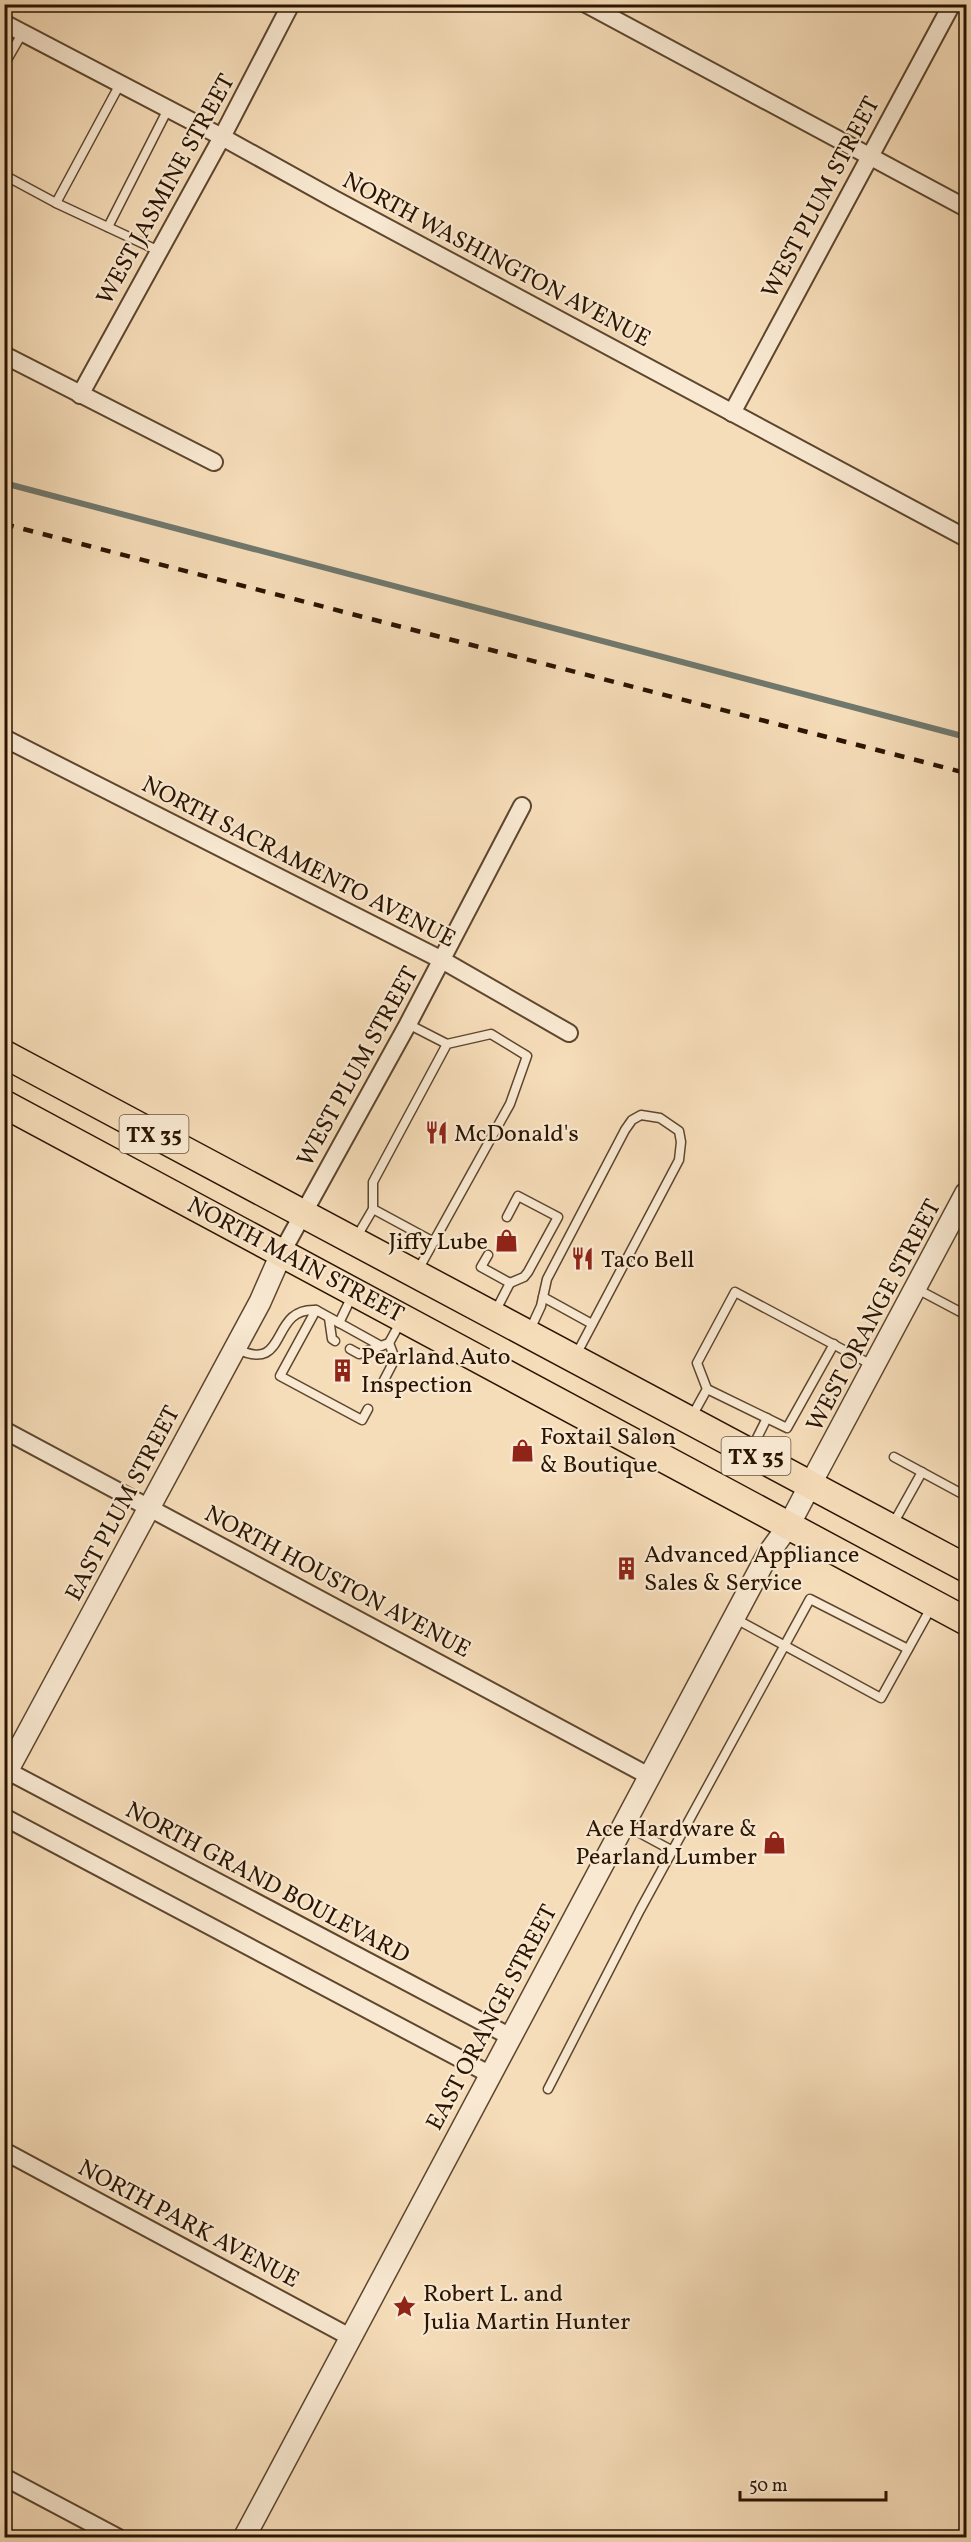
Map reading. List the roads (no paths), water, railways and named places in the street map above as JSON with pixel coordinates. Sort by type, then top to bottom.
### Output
[{"type":"main road","name":"NORTH MAIN STREET","points":[[4,1054],[966,1568]]},
{"type":"main road","name":"NORTH MAIN STREET","points":[[4,1104],[966,1621]]},
{"type":"street","name":"WEST JASMINE STREET","points":[[80,395],[222,137],[291,4]]},
{"type":"street","points":[[586,4],[966,208]]},
{"type":"street","name":"WEST PLUM STREET","points":[[732,413],[952,4]]},
{"type":"street","name":"NORTH WASHINGTON AVENUE","points":[[4,23],[222,137],[966,538]]},
{"type":"street","points":[[4,355],[214,462]]},
{"type":"street","name":"NORTH SACRAMENTO AVENUE","points":[[4,738],[442,960],[569,1033]]},
{"type":"street","name":"WEST PLUM STREET","points":[[282,1252],[408,1024],[522,806]]},
{"type":"street","name":"WEST ORANGE STREET","points":[[789,1525],[966,1193]]},
{"type":"street","name":"EAST PLUM STREET","points":[[6,1772],[260,1302],[282,1252]]},
{"type":"street","name":"NORTH HOUSTON AVENUE","points":[[4,1430],[649,1776]]},
{"type":"street","name":"EAST ORANGE STREET","points":[[244,2538],[509,2036],[768,1554],[789,1525]]},
{"type":"street","name":"NORTH GRAND BOULEVARD","points":[[6,1772],[509,2036]]},
{"type":"street","points":[[4,1817],[489,2074]]},
{"type":"street","name":"NORTH PARK AVENUE","points":[[4,2151],[350,2337]]},
{"type":"street","points":[[4,2477],[119,2538]]},
{"type":"lane","points":[[4,65],[23,32]]},
{"type":"lane","points":[[56,203],[120,84]]},
{"type":"lane","points":[[108,227],[168,109]]},
{"type":"lane","points":[[4,175],[56,203],[159,251]]},
{"type":"lane","points":[[408,1024],[447,1044],[491,1034],[527,1056],[510,1104],[416,1274]]},
{"type":"lane","points":[[355,1241],[373,1209],[373,1182],[447,1044]]},
{"type":"lane","points":[[528,1334],[541,1306],[546,1279],[632,1120],[641,1115],[660,1118],[679,1131],[680,1160],[575,1358]]},
{"type":"lane","points":[[493,1315],[510,1282],[524,1277],[528,1272],[558,1217],[518,1196],[507,1217]]},
{"type":"lane","points":[[373,1209],[434,1242]]},
{"type":"lane","points":[[488,1255],[482,1267],[510,1282]]},
{"type":"lane","points":[[916,1289],[966,1315]]},
{"type":"lane","points":[[339,1323],[355,1291]]},
{"type":"lane","points":[[834,1344],[787,1428],[707,1389],[697,1363],[735,1292],[834,1344],[875,1367]]},
{"type":"lane","points":[[543,1297],[592,1324]]},
{"type":"lane","points":[[316,1310],[280,1376],[362,1420],[368,1409]]},
{"type":"lane","points":[[235,1348],[250,1356],[258,1357],[267,1353],[289,1319],[300,1312],[316,1310],[385,1344],[395,1359],[383,1382]]},
{"type":"lane","points":[[350,1349],[359,1354],[385,1344],[404,1317]]},
{"type":"lane","points":[[329,1318],[332,1339],[335,1341]]},
{"type":"lane","points":[[690,1420],[707,1389]]},
{"type":"lane","points":[[749,1453],[766,1418]]},
{"type":"lane","points":[[894,1457],[966,1496]]},
{"type":"lane","points":[[891,1528],[922,1472]]},
{"type":"lane","points":[[548,2089],[673,1851],[810,1599],[908,1649]]},
{"type":"lane","points":[[734,1618],[881,1698],[933,1603]]},
{"type":"lane","points":[[623,1824],[673,1851]]},
{"type":"waterway","points":[[4,483],[966,737]]},
{"type":"railway","points":[[4,524],[966,773]]},
{"type":"place","name":"McDonald's","points":[[436,1133]]},
{"type":"place","name":"Jiffy Lube","points":[[506,1241]]},
{"type":"place","name":"Taco Bell","points":[[583,1259]]},
{"type":"place","name":"Pearland Auto Inspection","points":[[343,1370]]},
{"type":"place","name":"Foxtail Salon & Boutique","points":[[522,1450]]},
{"type":"place","name":"Advanced Appliance Sales & Service","points":[[626,1568]]},
{"type":"place","name":"Ace Hardware & Pearland Lumber","points":[[775,1842]]},
{"type":"place","name":"Robert L. and Julia Martin Hunter","points":[[405,2307]]}]
